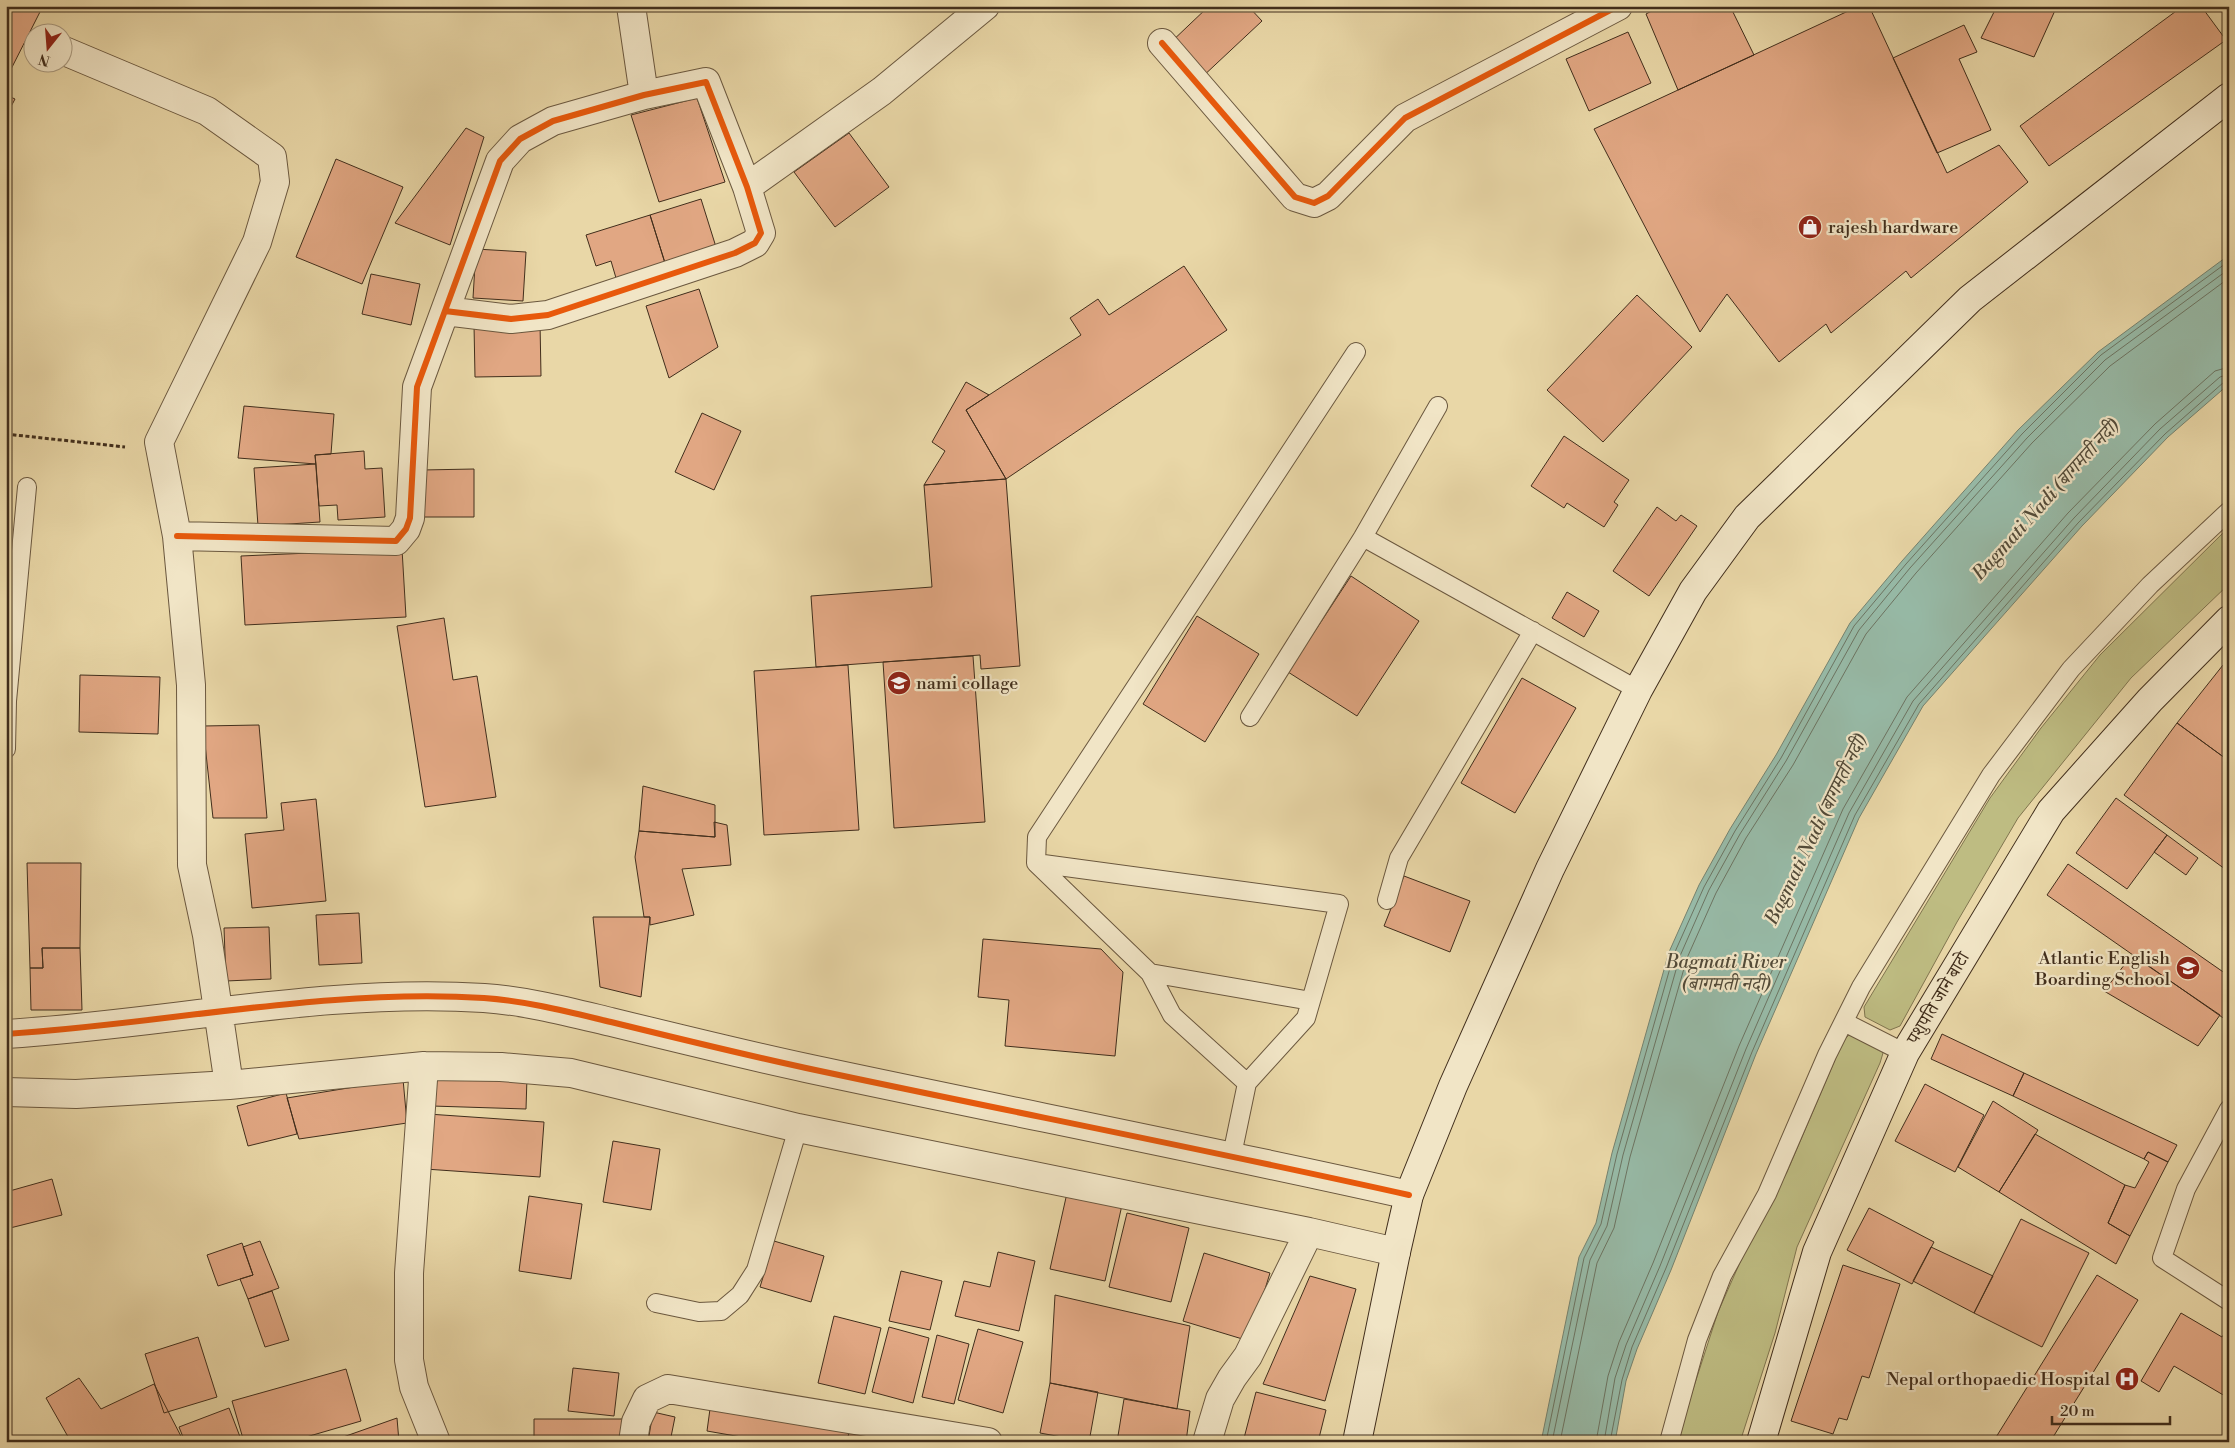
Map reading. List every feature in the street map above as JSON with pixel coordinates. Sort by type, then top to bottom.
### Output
[{"type":"street","points":[[631,6],[644,95]]},
{"type":"street","points":[[747,187],[882,91],[985,6]]},
{"type":"street","points":[[1162,43],[1295,198],[1314,203],[1328,196],[1405,118],[1618,6]]},
{"type":"street","points":[[72,54],[207,111],[272,157],[275,182],[256,242],[160,442],[177,536],[191,685],[192,865],[207,935],[229,1085]]},
{"type":"street","points":[[177,536],[396,541],[406,529],[410,518],[416,387],[500,161],[520,139],[553,122],[644,95],[706,82],[747,187],[760,233],[755,243],[735,253],[548,315],[511,319],[445,311]]},
{"type":"street","points":[[1357,1442],[1409,1195],[1453,1086],[1550,869],[1638,690],[1693,591],[1747,517],[1970,299],[2229,97]]},
{"type":"street","name":"पशुपति जाने बाटो","points":[[1761,1442],[1818,1252],[1905,1053],[2051,811],[2150,700],[2229,620]]},
{"type":"street","points":[[6,1034],[57,1031],[218,1010],[389,996],[487,998],[545,1006],[804,1068],[1232,1155],[1409,1195]]},
{"type":"street","points":[[6,1092],[76,1094],[229,1085],[424,1066],[501,1067],[571,1073],[798,1128],[1309,1232],[1396,1252]]},
{"type":"street","points":[[424,1066],[409,1273],[409,1360],[414,1387],[436,1442]]},
{"type":"street","points":[[1207,1442],[1220,1399],[1248,1356],[1309,1232]]},
{"type":"street","points":[[633,1442],[636,1422],[646,1398],[668,1389],[988,1442]]},
{"type":"lane","points":[[1247,1083],[1172,1015],[1150,973],[1036,862],[1037,837],[1356,352]]},
{"type":"lane","points":[[1250,717],[1364,537],[1438,406]]},
{"type":"lane","points":[[6,749],[7,701],[27,487]]},
{"type":"lane","points":[[1669,1442],[1697,1340],[1722,1276],[1766,1194],[1828,1055],[1861,987],[1991,775],[2071,669],[2150,585],[2229,510]]},
{"type":"lane","points":[[1364,537],[1638,690]]},
{"type":"lane","points":[[1387,900],[1399,858],[1533,631]]},
{"type":"lane","points":[[1036,862],[1339,904],[1306,1018],[1247,1083],[1232,1155]]},
{"type":"lane","points":[[1150,973],[1311,1001]]},
{"type":"lane","points":[[1844,1022],[1905,1053]]},
{"type":"lane","points":[[2229,1109],[2186,1189],[2162,1258],[2229,1301]]},
{"type":"lane","points":[[656,1303],[699,1312],[721,1311],[740,1295],[756,1270],[798,1128]]},
{"type":"path","points":[[6,434],[134,448],[160,442]]},
{"type":"shaded area","points":[[2229,527],[2229,584],[2131,678],[2018,818],[1957,922],[1900,1026],[1890,1030],[1865,1017],[1864,1007],[1990,798],[2041,728],[2100,655]]},
{"type":"shaded area","points":[[1849,1035],[1868,1040],[1883,1053],[1797,1247],[1775,1333],[1740,1442],[1676,1442],[1718,1312],[1750,1240],[1787,1172],[1843,1041]]},
{"type":"water","name":"Bagmati River (बागमती नदी)","points":[[2229,255],[2229,384],[2168,437],[2082,526],[1923,706],[1859,818],[1756,1054],[1671,1270],[1637,1349],[1626,1381],[1615,1442],[1541,1442],[1579,1257],[1596,1223],[1612,1153],[1669,952],[1699,885],[1730,829],[1776,755],[1850,623],[1902,561],[2018,430],[2098,352]]},
{"type":"building","points":[[7,6],[43,6],[35,22],[22,22],[22,47],[6,79]]},
{"type":"building","points":[[1209,6],[1248,6],[1262,21],[1200,79],[1168,45]]},
{"type":"building","points":[[1661,6],[1730,6],[1754,55],[1678,90],[1646,14]]},
{"type":"building","name":"rajesh hardware","points":[[1859,6],[1869,6],[1947,173],[1999,145],[2028,182],[1911,278],[1906,271],[1831,333],[1826,324],[1779,362],[1727,294],[1700,332],[1594,129]]},
{"type":"building","points":[[1997,6],[2057,6],[2034,57],[1981,38]]},
{"type":"building","points":[[2183,6],[2201,6],[2226,40],[2049,166],[2020,126]]},
{"type":"building","points":[[1964,25],[1977,52],[1959,59],[1991,130],[1937,153],[1893,58]]},
{"type":"building","points":[[1628,32],[1651,83],[1589,111],[1566,59]]},
{"type":"building","points":[[6,95],[15,99],[6,116]]},
{"type":"building","points":[[697,98],[725,182],[659,202],[631,115]]},
{"type":"building","points":[[466,128],[484,137],[450,245],[395,223]]},
{"type":"building","points":[[849,133],[889,187],[835,227],[794,172]]},
{"type":"building","points":[[336,159],[403,187],[362,284],[296,257]]},
{"type":"building","points":[[701,199],[716,247],[665,263],[650,215]]},
{"type":"building","points":[[650,215],[665,263],[616,278],[611,261],[596,266],[586,235]]},
{"type":"building","points":[[476,249],[526,252],[523,301],[473,298]]},
{"type":"building","points":[[1184,266],[1227,330],[1006,479],[966,410],[1081,335],[1070,318],[1098,299],[1109,315]]},
{"type":"building","points":[[371,274],[420,284],[411,325],[362,314]]},
{"type":"building","points":[[699,289],[718,347],[669,378],[646,306]]},
{"type":"building","points":[[1637,295],[1692,347],[1603,442],[1547,390]]},
{"type":"building","points":[[540,323],[541,376],[475,377],[474,325]]},
{"type":"building","points":[[966,382],[989,395],[966,410],[1006,479],[924,485],[945,451],[932,442]]},
{"type":"building","points":[[244,406],[334,414],[331,454],[315,455],[316,464],[238,458]]},
{"type":"building","points":[[702,413],[741,431],[714,490],[675,472]]},
{"type":"building","points":[[1564,436],[1629,480],[1614,502],[1618,505],[1604,527],[1567,503],[1564,508],[1531,486]]},
{"type":"building","points":[[364,451],[365,469],[382,468],[385,517],[338,520],[337,505],[319,506],[315,455]]},
{"type":"building","points":[[316,464],[320,522],[258,526],[254,468]]},
{"type":"building","points":[[474,469],[474,517],[423,517],[422,470]]},
{"type":"building","points":[[1006,479],[1020,666],[981,669],[980,655],[816,667],[811,596],[932,587],[924,485]]},
{"type":"building","points":[[1657,507],[1676,521],[1681,515],[1697,526],[1649,596],[1613,571]]},
{"type":"building","points":[[402,549],[406,617],[245,625],[241,556]]},
{"type":"building","points":[[1351,576],[1419,621],[1357,716],[1288,672]]},
{"type":"building","points":[[1567,592],[1599,611],[1584,637],[1552,618]]},
{"type":"building","points":[[1197,616],[1259,654],[1205,742],[1143,704]]},
{"type":"building","points":[[444,618],[453,680],[477,676],[496,797],[425,807],[397,626]]},
{"type":"building","points":[[973,656],[985,822],[894,828],[883,662]]},
{"type":"building","points":[[848,665],[859,830],[764,835],[754,671]]},
{"type":"building","points":[[2223,665],[2229,669],[2229,761],[2177,723]]},
{"type":"building","points":[[80,675],[160,677],[158,734],[79,732]]},
{"type":"building","points":[[1522,678],[1576,708],[1515,813],[1461,783]]},
{"type":"building","points":[[2177,723],[2229,761],[2229,872],[2124,795]]},
{"type":"building","points":[[259,725],[267,818],[213,818],[203,726]]},
{"type":"building","points":[[643,786],[715,805],[715,837],[639,831]]},
{"type":"building","points":[[2116,798],[2167,835],[2127,889],[2076,853]]},
{"type":"building","points":[[316,799],[326,901],[252,908],[245,834],[284,830],[281,803]]},
{"type":"building","points":[[714,822],[727,825],[731,865],[682,869],[694,915],[650,925],[650,917],[644,917],[635,857],[639,831],[715,837]]},
{"type":"building","points":[[2167,835],[2198,858],[2186,875],[2154,852]]},
{"type":"building","points":[[27,863],[81,863],[80,948],[42,948],[43,968],[30,968]]},
{"type":"building","points":[[2068,864],[2229,976],[2229,1022],[2047,895]]},
{"type":"building","points":[[1404,876],[1470,901],[1450,952],[1384,926]]},
{"type":"building","points":[[359,913],[362,963],[319,965],[316,915]]},
{"type":"building","points":[[593,917],[650,917],[641,997],[600,987]]},
{"type":"building","points":[[269,927],[271,979],[226,981],[224,928]]},
{"type":"building","points":[[983,939],[1101,949],[1123,972],[1115,1056],[1005,1046],[1009,1000],[978,997]]},
{"type":"building","points":[[42,948],[80,948],[82,1010],[31,1010],[30,968],[43,968]]},
{"type":"building","points":[[2132,955],[2220,1015],[2198,1046],[2104,991]]},
{"type":"building","points":[[1942,1034],[2024,1073],[2013,1096],[1931,1059]]},
{"type":"building","points":[[2024,1073],[2177,1145],[2168,1162],[2148,1152],[2144,1159],[2013,1096]]},
{"type":"building","points":[[433,1075],[527,1077],[526,1109],[432,1106]]},
{"type":"building","points":[[403,1079],[407,1123],[299,1139],[287,1098]]},
{"type":"building","points":[[1925,1084],[1984,1115],[1955,1172],[1895,1141]]},
{"type":"building","points":[[286,1093],[297,1134],[248,1146],[237,1106]]},
{"type":"building","points":[[1993,1101],[2038,1130],[1999,1192],[1958,1167]]},
{"type":"building","points":[[428,1114],[544,1122],[540,1177],[425,1169]]},
{"type":"building","points":[[2035,1134],[2125,1185],[2108,1223],[2130,1236],[2116,1264],[1999,1192]]},
{"type":"building","points":[[613,1141],[660,1149],[651,1210],[603,1202]]},
{"type":"building","points":[[2148,1152],[2168,1162],[2130,1236],[2108,1223],[2125,1185],[2135,1188],[2149,1162],[2144,1159]]},
{"type":"building","points":[[52,1179],[62,1215],[6,1229],[6,1192]]},
{"type":"building","points":[[1067,1193],[1122,1205],[1105,1281],[1050,1269]]},
{"type":"building","points":[[529,1196],[582,1204],[571,1279],[519,1271]]},
{"type":"building","points":[[1869,1208],[1934,1242],[1912,1284],[1847,1250]]},
{"type":"building","points":[[1127,1213],[1189,1228],[1171,1302],[1109,1287]]},
{"type":"building","points":[[2021,1219],[2089,1253],[2042,1347],[1974,1313]]},
{"type":"building","points":[[260,1241],[279,1288],[248,1299],[240,1279],[253,1275],[243,1247]]},
{"type":"building","points":[[774,1241],[824,1256],[811,1302],[760,1287]]},
{"type":"building","points":[[242,1243],[253,1275],[218,1286],[207,1255]]},
{"type":"building","points":[[1931,1247],[1993,1276],[1974,1313],[1913,1281]]},
{"type":"building","points":[[998,1252],[1035,1261],[1019,1331],[955,1316],[964,1281],[990,1287]]},
{"type":"building","points":[[1204,1253],[1270,1273],[1249,1341],[1183,1321]]},
{"type":"building","points":[[1843,1265],[1900,1284],[1869,1378],[1862,1376],[1847,1420],[1839,1418],[1833,1434],[1791,1421]]},
{"type":"building","points":[[901,1271],[942,1281],[930,1330],[889,1321]]},
{"type":"building","points":[[2097,1275],[2138,1300],[2050,1442],[1993,1442]]},
{"type":"building","points":[[1310,1276],[1356,1289],[1325,1401],[1263,1384]]},
{"type":"building","points":[[272,1291],[289,1340],[265,1347],[248,1299]]},
{"type":"building","points":[[1055,1295],[1190,1326],[1177,1409],[1050,1383]]},
{"type":"building","points":[[2181,1313],[2222,1337],[2229,1326],[2229,1426],[2225,1396],[2174,1366],[2159,1392],[2141,1381]]},
{"type":"building","points":[[834,1316],[881,1328],[865,1394],[818,1383]]},
{"type":"building","points":[[889,1327],[929,1338],[913,1403],[872,1392]]},
{"type":"building","points":[[978,1329],[1023,1342],[1003,1413],[958,1400]]},
{"type":"building","points":[[937,1335],[969,1344],[954,1404],[922,1397]]},
{"type":"building","points":[[198,1337],[217,1397],[164,1413],[145,1354]]},
{"type":"building","points":[[573,1368],[619,1373],[614,1416],[568,1411]]},
{"type":"building","points":[[346,1369],[361,1421],[289,1442],[244,1442],[232,1401]]},
{"type":"building","points":[[79,1378],[101,1409],[154,1384],[184,1442],[71,1442],[46,1398]]},
{"type":"building","points":[[1050,1383],[1098,1392],[1089,1442],[1040,1433]]},
{"type":"building","points":[[1256,1392],[1326,1410],[1318,1442],[1243,1442]]},
{"type":"building","points":[[1124,1399],[1190,1411],[1186,1442],[1117,1442]]},
{"type":"building","points":[[229,1408],[242,1442],[185,1442],[179,1427]]},
{"type":"building","points":[[710,1409],[849,1432],[847,1442],[770,1442],[707,1431]]},
{"type":"building","points":[[653,1412],[675,1417],[670,1442],[648,1442]]},
{"type":"building","points":[[397,1418],[399,1442],[329,1442]]},
{"type":"building","points":[[534,1419],[623,1419],[623,1442],[534,1442]]},
{"type":"building","points":[[849,1432],[903,1442],[847,1442]]},
{"type":"cycle path","points":[[1162,43],[1295,197],[1314,203],[1328,196],[1405,118],[1618,6]]},
{"type":"cycle path","points":[[177,536],[396,541],[406,529],[410,518],[417,387],[500,161],[520,139],[553,121],[644,95],[706,82],[747,187],[761,233],[755,243],[735,253],[548,315],[511,319],[445,311]]},
{"type":"cycle path","points":[[6,1034],[126,1023],[305,1002],[424,996],[500,999],[564,1011],[806,1068],[1409,1195]]},
{"type":"place","name":"rajesh hardware","points":[[1810,227]]},
{"type":"place","name":"nami collage","points":[[899,683]]},
{"type":"place","name":"Atlantic English Boarding School","points":[[2188,968]]},
{"type":"place","name":"Nepal orthopaedic Hospital","points":[[2127,1379]]},
{"type":"water label","name":"Bagmati Nadi (बागमती नदी)","points":[[2045,499]]},
{"type":"water label","name":"Bagmati Nadi (बागमती नदी)","points":[[1815,829]]}]
